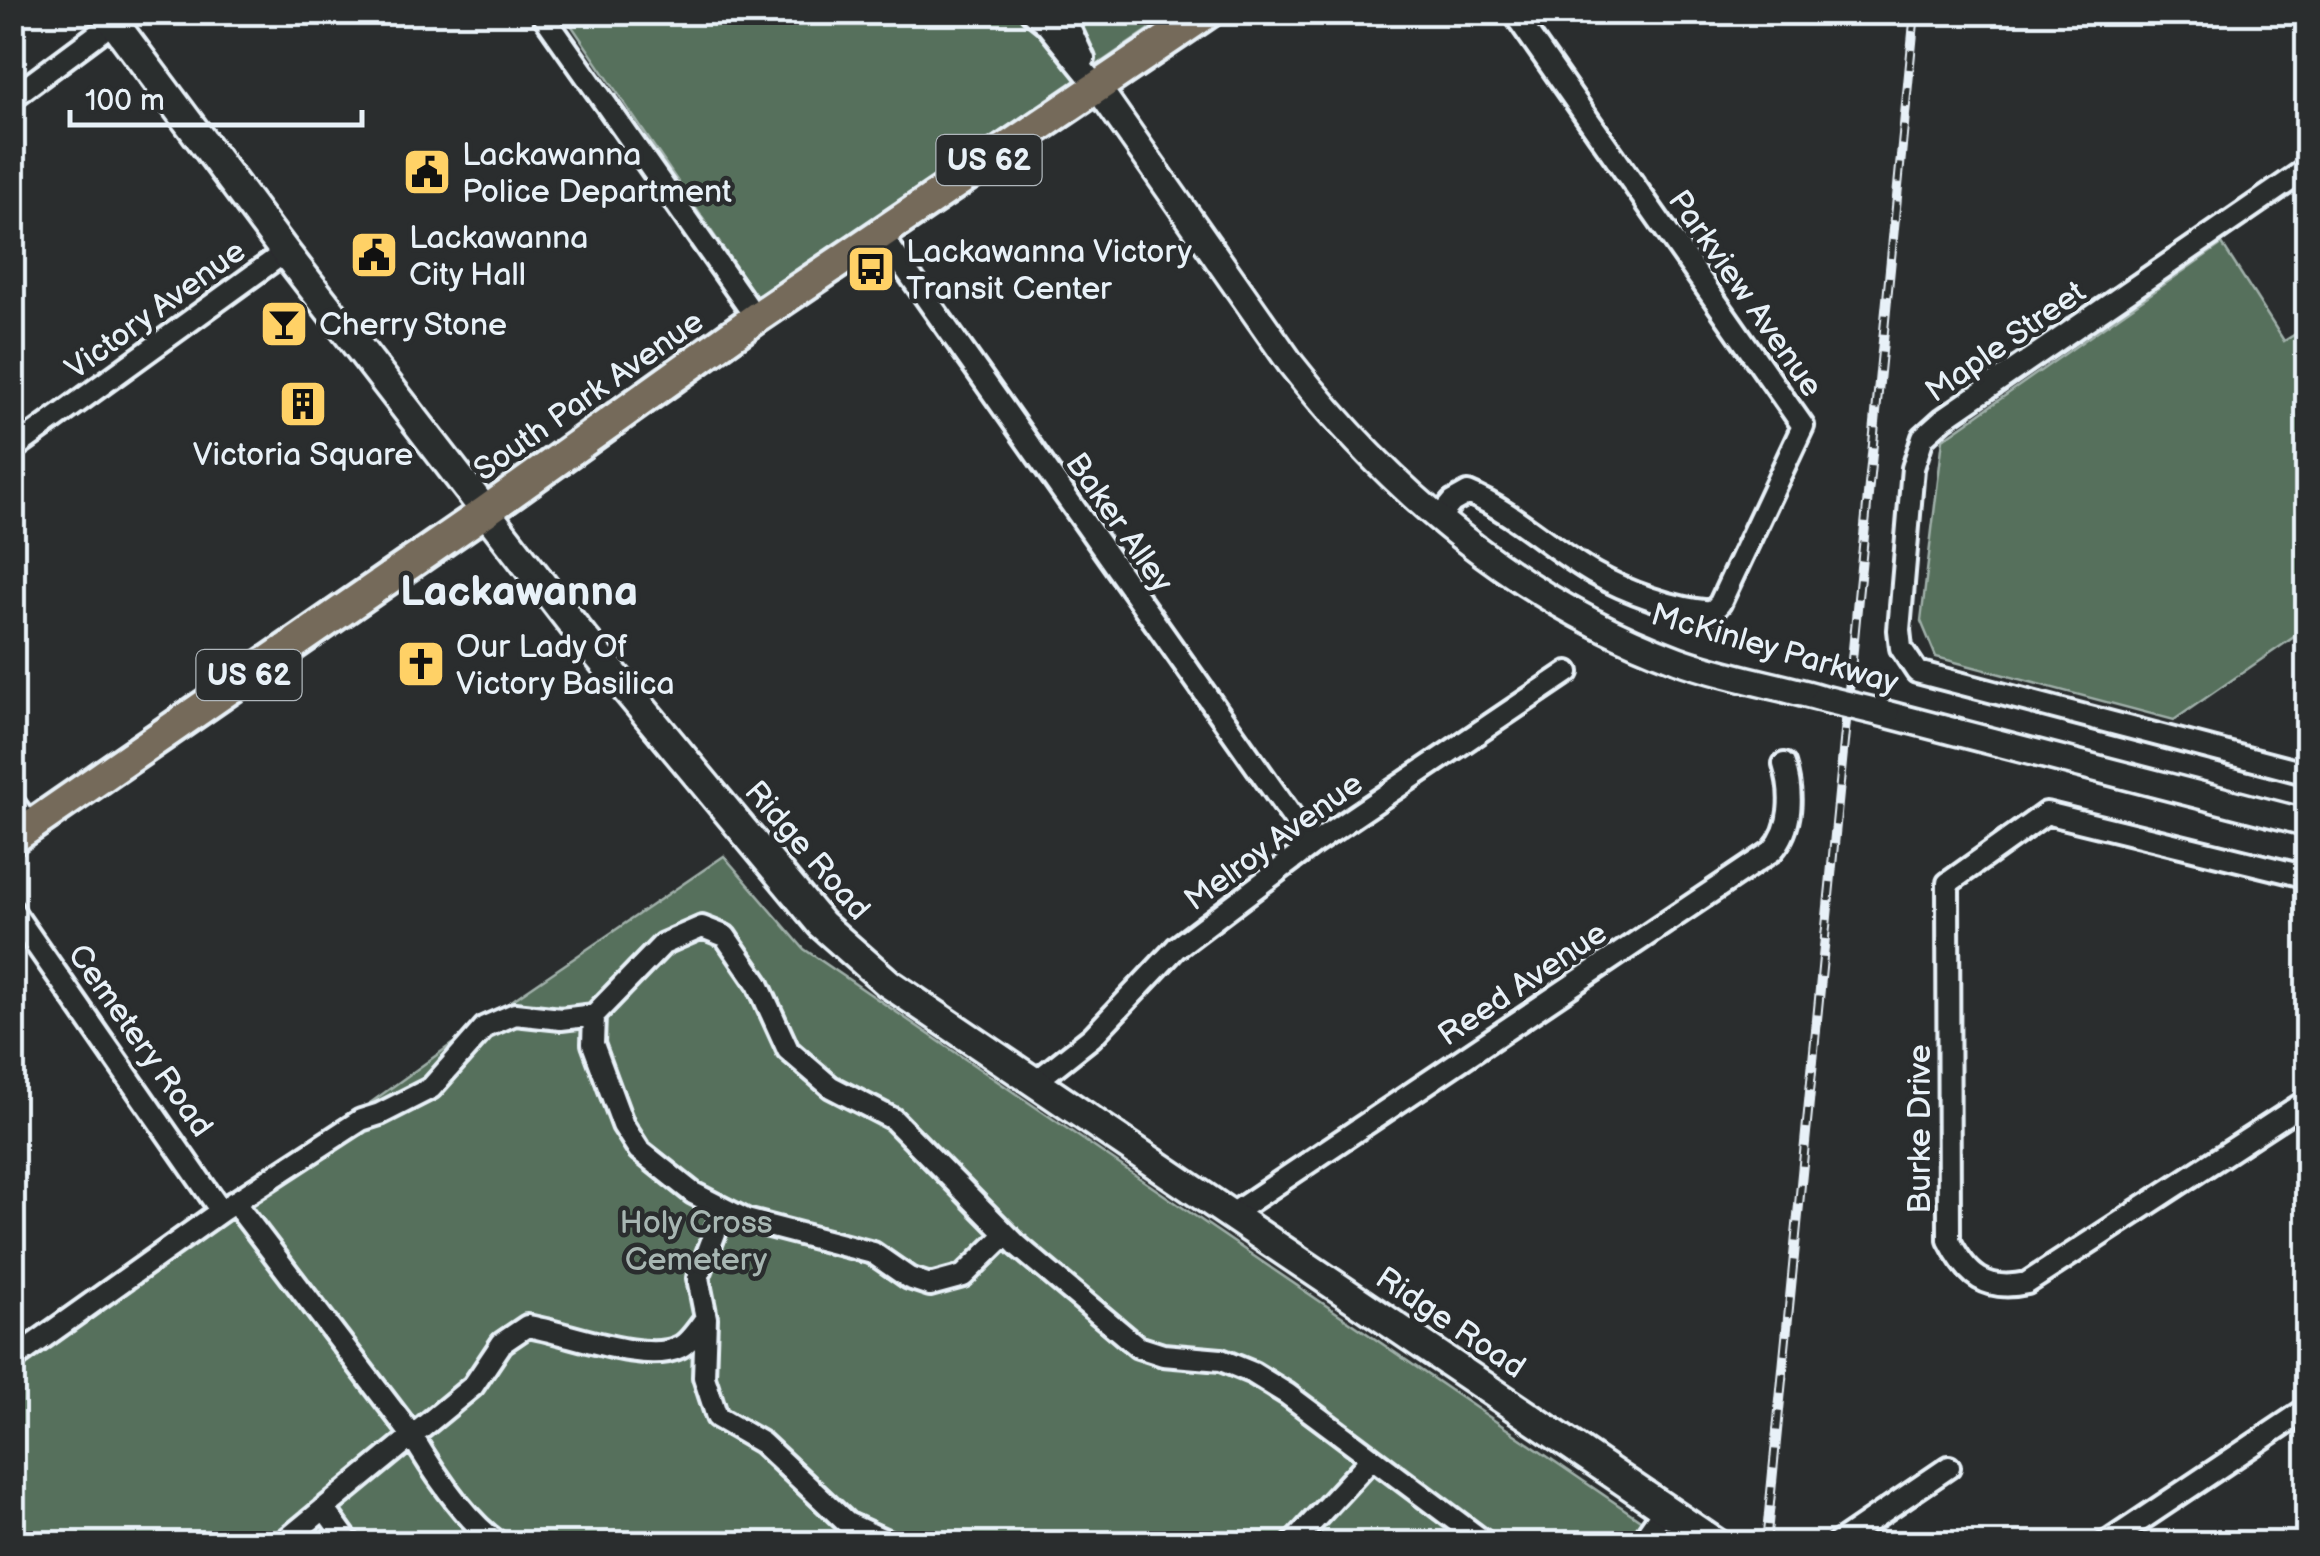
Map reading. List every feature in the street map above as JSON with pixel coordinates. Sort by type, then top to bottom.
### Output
[{"type":"main road","name":"South Park Avenue","points":[[21,833],[486,511],[756,318],[1208,12]]},
{"type":"main road","name":"Ridge Road","points":[[110,18],[581,635],[820,924],[888,983],[1717,1544]]},
{"type":"street","points":[[541,12],[756,318]]},
{"type":"street","points":[[1031,12],[1046,24],[1098,88]]},
{"type":"street","points":[[1062,12],[1098,88]]},
{"type":"street","name":"Parkview Avenue","points":[[1438,519],[1452,502],[1468,493],[1492,502],[1594,574],[1692,610],[1712,612],[1720,603],[1803,426],[1513,12]]},
{"type":"street","points":[[12,98],[110,18]]},
{"type":"street","name":"McKinley Parkway","points":[[1098,88],[1290,364],[1355,441],[1438,519],[1523,581],[1617,635],[1683,662],[2308,822]]},
{"type":"street","name":"Maple Street","points":[[2308,168],[1943,419],[1923,438],[1914,468],[1899,630],[1900,648],[1918,672],[2308,774]]},
{"type":"street","name":"Baker Alley","points":[[880,234],[1312,846]]},
{"type":"street","name":"Victory Avenue","points":[[12,450],[285,252]]},
{"type":"street","name":"Melroy Avenue","points":[[1034,1083],[1092,1037],[1176,948],[1312,846],[1568,672]]},
{"type":"street","name":"Reed Avenue","points":[[1229,1216],[1772,851],[1783,838],[1789,804],[1790,783],[1784,764]]},
{"type":"street","points":[[12,801],[21,833]]},
{"type":"street","name":"Burke Drive","points":[[2308,876],[2046,813],[1948,883],[1950,1240],[1962,1266],[1984,1282],[2009,1287],[2028,1283],[2308,1100]]},
{"type":"street","name":"Cemetery Road","points":[[12,910],[225,1206],[412,1434],[428,1462],[484,1534],[500,1544]]},
{"type":"street","points":[[12,1360],[225,1206],[360,1120],[431,1088],[485,1027],[515,1014],[561,1019],[594,1015],[663,944],[702,927],[725,936],[758,984],[788,1050],[831,1087],[893,1120],[1006,1234],[1138,1346],[1163,1356],[1221,1360],[1253,1373],[1288,1394],[1487,1544]]},
{"type":"street","points":[[594,1015],[593,1044],[623,1125],[639,1150],[693,1193],[746,1220],[874,1254],[909,1278],[930,1285],[963,1276],[1006,1234]]},
{"type":"street","points":[[724,1209],[698,1278],[706,1318],[704,1377],[717,1417],[762,1443],[847,1522],[893,1544]]},
{"type":"street","points":[[281,1544],[473,1386],[502,1343],[527,1326],[603,1345],[659,1353],[682,1346],[706,1318]]},
{"type":"street","points":[[2106,1544],[2308,1408]]},
{"type":"street","points":[[1292,1544],[1370,1459]]},
{"type":"street","points":[[1836,1544],[1949,1467]]},
{"type":"street","points":[[324,1508],[350,1544]]},
{"type":"street","points":[[1640,1544],[1665,1508]]},
{"type":"green space","points":[[563,13],[1173,13],[757,298]]},
{"type":"green space","points":[[2222,244],[2284,341],[2307,327],[2307,628],[2174,720],[1936,657],[1921,621],[1943,439]]},
{"type":"green space","name":"Holy Cross Cemetery","points":[[724,856],[804,949],[1674,1543],[13,1543],[12,1361],[520,995]]},
{"type":"railway","points":[[1766,1544],[1915,12]]},
{"type":"place","name":"Lackawanna Police Department","points":[[427,172]]},
{"type":"place","name":"Lackawanna City Hall","points":[[374,255]]},
{"type":"place","name":"Lackawanna Victory Transit Center","points":[[871,269]]},
{"type":"place","name":"Cherry Stone","points":[[284,324]]},
{"type":"place","name":"Victoria Square","points":[[303,404]]},
{"type":"place","name":"Our Lady Of Victory Basilica","points":[[421,664]]},
{"type":"district","name":"Lackawanna","points":[[519,590]]}]
